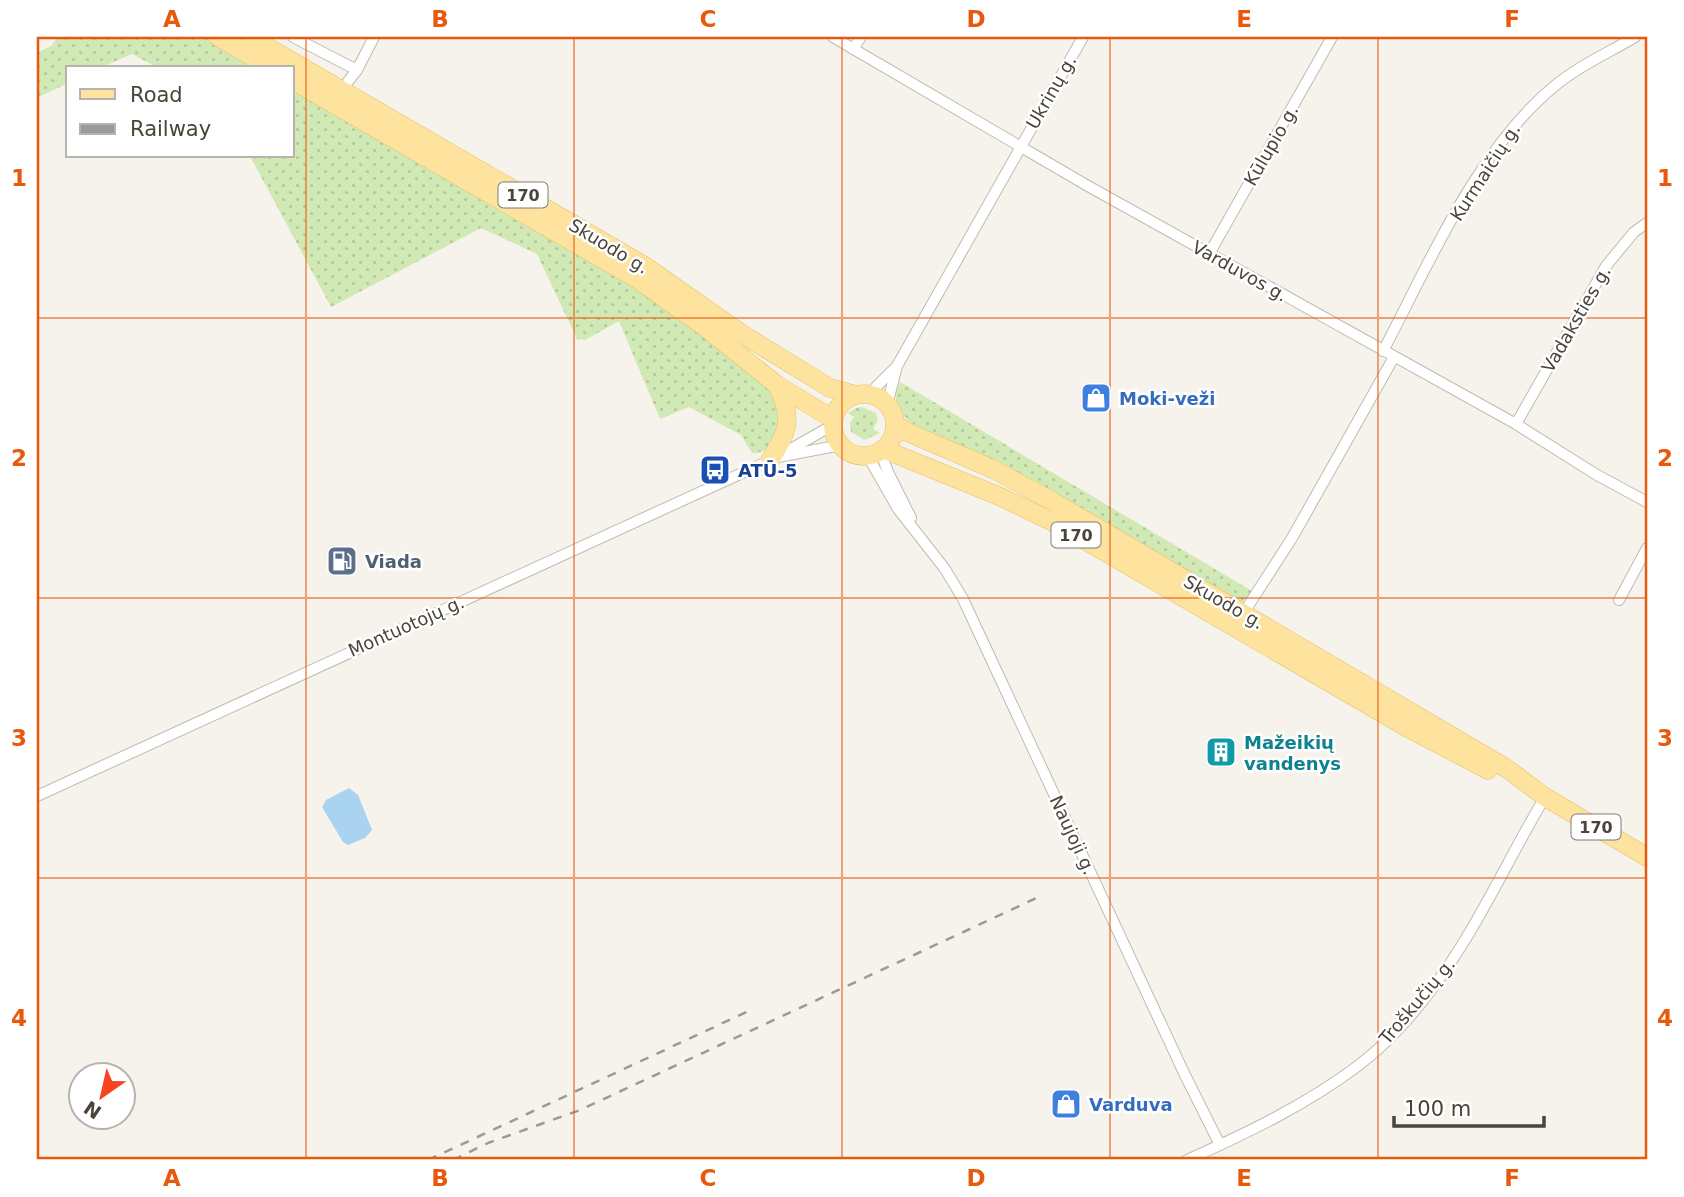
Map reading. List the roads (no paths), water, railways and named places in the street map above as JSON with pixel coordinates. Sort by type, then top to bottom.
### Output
[{"type":"main road","points":[[218,37],[269,66]]},
{"type":"main road","name":"Skuodo g.","points":[[250,37],[293,66]]},
{"type":"main road","name":"Skuodo g.","points":[[294,67],[337,96],[637,279],[706,328],[777,385],[833,422]]},
{"type":"main road","name":"Skuodo g.","points":[[294,81],[337,96],[645,266],[742,334],[830,388],[863,395]]},
{"type":"main road","points":[[773,459],[784,438],[789,419],[777,385]]},
{"type":"main road","points":[[863,395],[887,405],[895,424],[893,435],[876,452],[851,453],[836,439],[833,422],[839,407],[863,395]]},
{"type":"main road","name":"Skuodo g.","points":[[895,424],[907,432],[1027,486],[1506,768],[1545,797]]},
{"type":"main road","name":"Skuodo g.","points":[[876,452],[1033,511],[1406,727],[1545,797],[1647,857]]},
{"type":"street","points":[[293,37],[357,70]]},
{"type":"street","points":[[337,96],[357,70],[374,37]]},
{"type":"street","name":"Varduvos g.","points":[[834,37],[1019,147],[1517,424],[1647,502]]},
{"type":"street","points":[[853,49],[861,37]]},
{"type":"street","name":"Ukrinų g.","points":[[897,366],[1083,37]]},
{"type":"street","name":"Kūlupio g.","points":[[1209,254],[1332,37]]},
{"type":"street","name":"Kurmaičių g.","points":[[1383,351],[1467,195],[1523,115],[1559,82],[1635,37]]},
{"type":"street","name":"Vadaksties g.","points":[[1517,424],[1606,266],[1634,232],[1647,223]]},
{"type":"street","points":[[1243,614],[1286,547],[1394,357]]},
{"type":"street","points":[[863,395],[897,366]]},
{"type":"street","points":[[887,405],[897,366]]},
{"type":"street","name":"Montuotojų g.","points":[[37,796],[773,459],[833,422]]},
{"type":"street","name":"Montuotojų g.","points":[[773,459],[841,445]]},
{"type":"street","name":"Naujoji g.","points":[[917,530],[876,452],[870,460],[898,509],[917,530],[963,598],[1220,1145]]},
{"type":"street","points":[[1619,600],[1647,548]]},
{"type":"street","name":"Troškučių g.","points":[[1187,1160],[1265,1123],[1332,1084],[1361,1063],[1408,1017],[1465,941],[1545,797]]},
{"type":"water","points":[[349,788],[358,795],[372,830],[365,838],[348,845],[343,842],[322,807],[326,800]]},
{"type":"railway","points":[[453,1160],[488,1143],[580,1110],[1043,895]]},
{"type":"railway","points":[[428,1160],[753,1009]]},
{"type":"place","name":"Moki-veži","points":[[1096,398]]},
{"type":"place","name":"ATŪ-5","points":[[715,470]]},
{"type":"place","name":"Viada","points":[[342,561]]},
{"type":"place","name":"Mažeikių vandenys","points":[[1221,752]]},
{"type":"place","name":"Varduva","points":[[1066,1104]]}]
